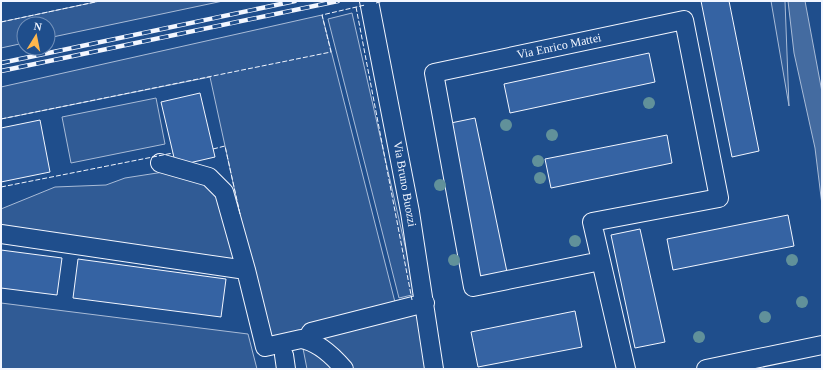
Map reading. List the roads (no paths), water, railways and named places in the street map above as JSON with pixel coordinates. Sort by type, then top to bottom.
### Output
[{"type":"street","name":"Via Bruno Buozzi","points":[[369,1],[410,212],[434,369]]},
{"type":"street","name":"Via Enrico Mattei","points":[[601,261],[472,287],[434,73],[684,20],[719,198],[592,222],[626,369]]},
{"type":"street","points":[[160,164],[203,175],[215,181],[220,186],[226,199],[246,270],[265,347],[301,339],[306,340],[332,356],[344,369]]},
{"type":"street","points":[[1,234],[246,270]]},
{"type":"street","points":[[306,340],[311,332],[425,303]]},
{"type":"street","points":[[706,369],[819,346]]},
{"type":"railway","points":[[1,63],[295,1]]},
{"type":"railway","points":[[1,71],[338,1]]}]
